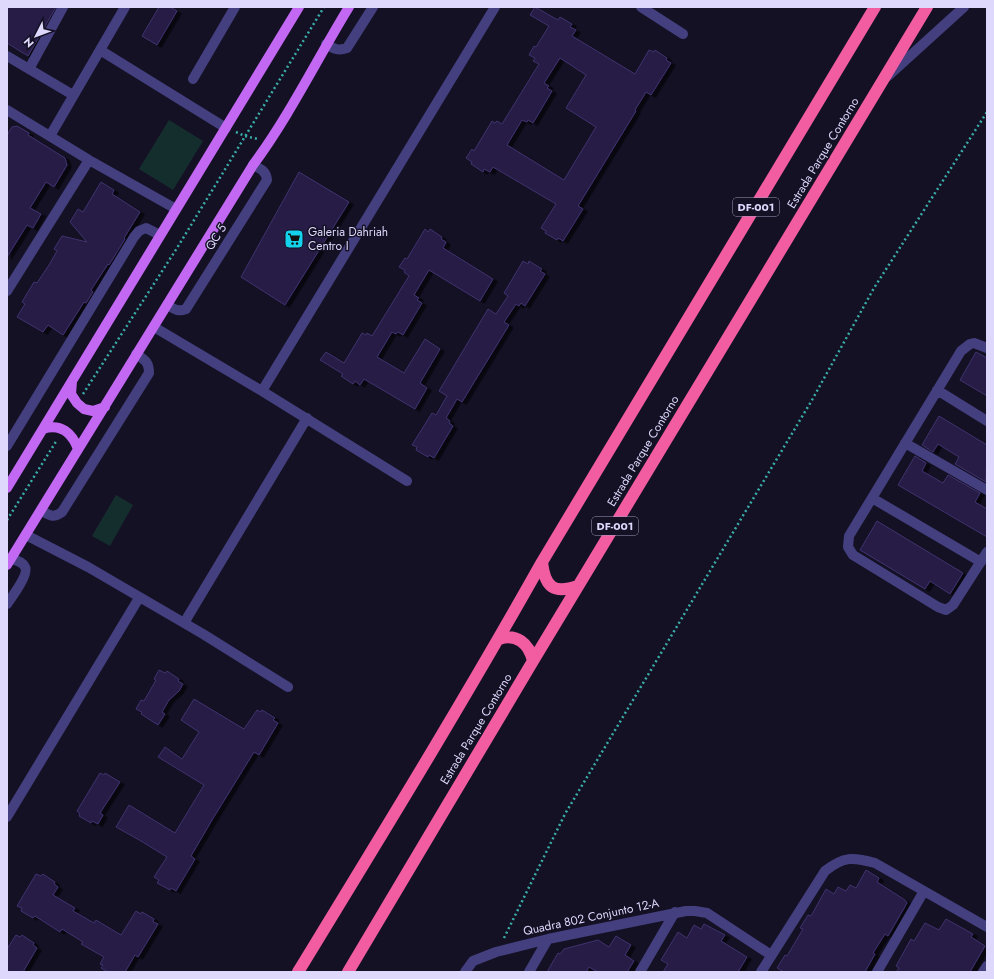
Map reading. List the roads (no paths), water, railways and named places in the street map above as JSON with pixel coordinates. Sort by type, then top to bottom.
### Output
[{"type":"highway","name":"DF-001","points":[[298,972],[386,828],[499,639],[542,562],[875,7]]},
{"type":"highway","name":"Estrada Parque Contorno","points":[[348,972],[578,586],[927,7]]},
{"type":"highway","points":[[542,562],[543,572],[550,585],[555,588],[566,590],[578,586]]},
{"type":"highway","points":[[499,639],[505,637],[518,638],[528,647],[533,661]]},
{"type":"main road","points":[[7,488],[299,7]]},
{"type":"main road","points":[[9,562],[42,511],[78,449],[253,165],[270,141],[349,7]]},
{"type":"main road","points":[[72,381],[71,394],[77,404],[84,409],[93,411],[105,407]]},
{"type":"main road","points":[[43,429],[52,426],[63,430],[74,439],[78,449]]},
{"type":"street","points":[[29,69],[63,7]]},
{"type":"street","points":[[50,136],[125,7]]},
{"type":"street","points":[[193,79],[235,7]]},
{"type":"street","points":[[326,44],[335,50],[347,48],[373,7]]},
{"type":"street","points":[[262,391],[495,7]]},
{"type":"street","points":[[641,7],[683,34]]},
{"type":"street","points":[[883,80],[964,7]]},
{"type":"street","points":[[100,50],[226,128]]},
{"type":"street","points":[[7,56],[73,95]]},
{"type":"street","points":[[8,114],[50,136],[89,160],[176,209]]},
{"type":"street","points":[[7,291],[89,160]]},
{"type":"street","name":"QC 5","points":[[167,305],[181,311],[186,309],[267,180],[267,174],[263,170],[253,165]]},
{"type":"street","points":[[7,446],[134,237],[139,231],[146,228],[160,235]]},
{"type":"street","points":[[154,327],[307,418],[407,481]]},
{"type":"street","points":[[987,348],[974,343],[966,346],[961,351],[849,536],[848,547],[853,555],[938,607],[946,610],[954,605],[987,552]]},
{"type":"street","points":[[42,511],[50,516],[56,516],[62,512],[149,373],[149,366],[146,361],[136,354]]},
{"type":"street","points":[[937,390],[987,421]]},
{"type":"street","points":[[184,623],[307,418]]},
{"type":"street","points":[[905,444],[987,490]]},
{"type":"street","points":[[872,498],[981,562]]},
{"type":"street","points":[[26,535],[88,567],[184,623],[288,687]]},
{"type":"street","points":[[7,604],[26,574],[25,567],[21,563],[9,562]]},
{"type":"street","points":[[7,817],[139,598]]},
{"type":"street","points":[[761,972],[825,871],[833,864],[843,860],[856,858],[875,863],[987,927]]},
{"type":"street","points":[[877,972],[924,891]]},
{"type":"street","points":[[675,912],[696,911],[707,913],[771,955]]},
{"type":"street","name":"Quadra 802 Conjunto 12-A","points":[[467,968],[478,958],[496,952],[548,939],[675,912]]},
{"type":"street","name":"Quadra 802 Conjunto 12-A","points":[[640,972],[675,912]]},
{"type":"street","points":[[529,972],[548,939]]},
{"type":"street","points":[[983,972],[987,966]]},
{"type":"place","name":"Galeria Dahriah Centro I","points":[[294,239]]}]
